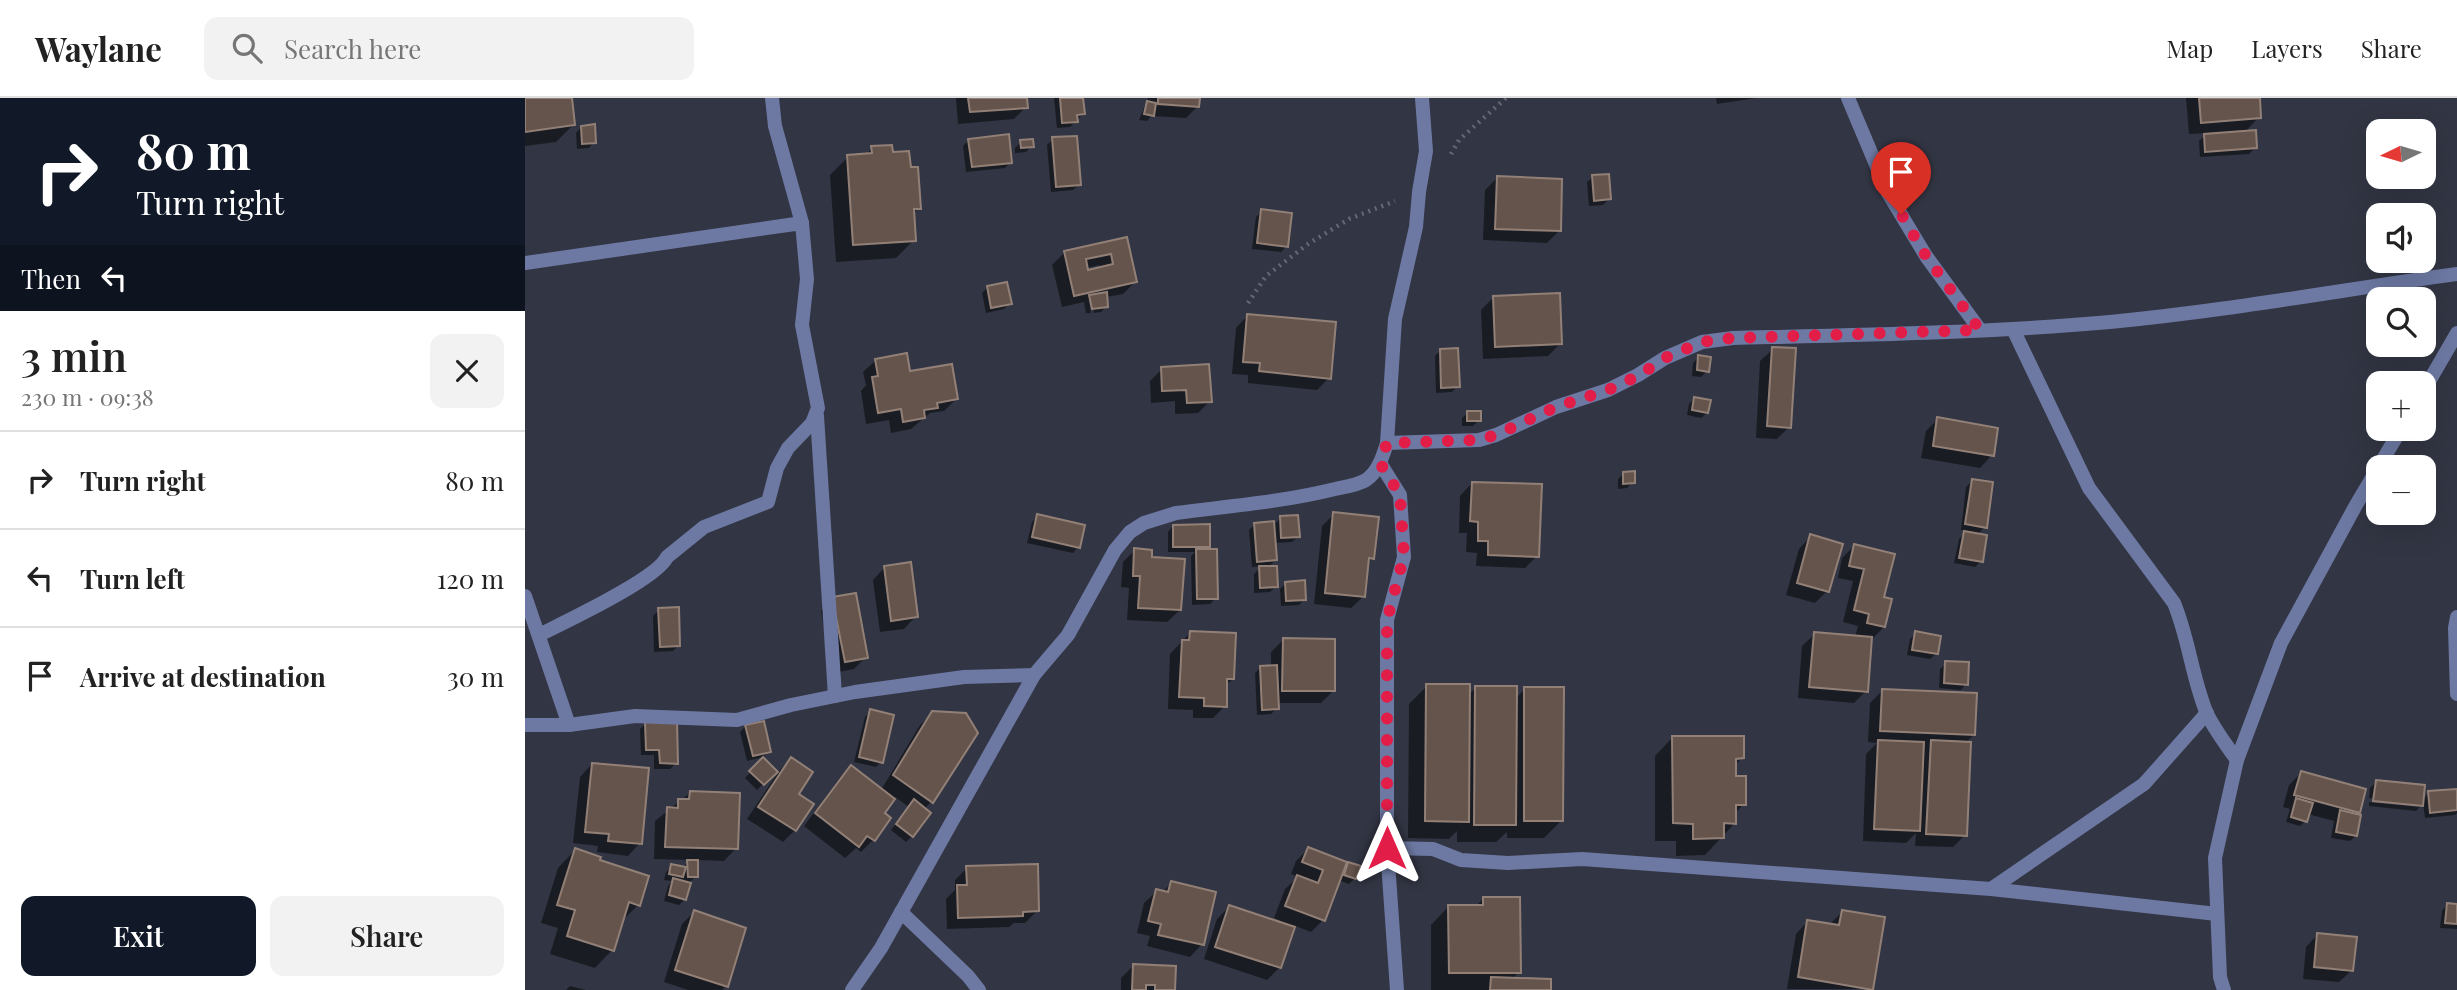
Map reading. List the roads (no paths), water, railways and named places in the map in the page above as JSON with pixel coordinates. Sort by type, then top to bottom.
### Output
[{"type":"street","points":[[772,98],[775,125],[803,223],[807,279],[802,326],[818,398],[835,696]]},
{"type":"street","points":[[852,990],[881,948],[1034,675],[1068,635],[1115,550],[1130,532],[1157,517],[1308,496],[1359,483],[1367,480],[1380,463],[1387,443],[1395,319],[1416,227],[1426,150],[1422,98]]},
{"type":"street","points":[[1848,98],[1888,192],[1926,256],[1980,330]]},
{"type":"street","points":[[525,263],[803,223]]},
{"type":"street","points":[[1387,443],[1461,442],[1496,435],[1556,407],[1608,390],[1638,376],[1665,358],[1702,342],[1733,338],[2013,329],[2186,314],[2457,274]]},
{"type":"street","points":[[2013,329],[2089,488],[2174,603],[2207,713],[2237,760]]},
{"type":"street","points":[[2435,371],[2457,334]]},
{"type":"street","points":[[539,635],[612,598],[664,564],[667,557],[704,527],[768,502],[776,468],[788,448],[817,416]]},
{"type":"street","points":[[2219,986],[2215,858],[2237,760],[2281,643],[2394,441]]},
{"type":"street","points":[[1380,463],[1400,495],[1404,556],[1387,620],[1387,848],[1397,990]]},
{"type":"street","points":[[525,596],[569,725]]},
{"type":"street","points":[[2457,617],[2457,694]]},
{"type":"street","points":[[525,725],[569,725],[635,716],[737,720],[835,696],[964,677],[1034,675]]},
{"type":"street","points":[[1991,889],[2144,784],[2207,713]]},
{"type":"street","points":[[1387,848],[1433,849],[1461,859],[1508,863],[1583,859],[1991,889],[2217,914]]},
{"type":"street","points":[[901,912],[968,976],[979,990]]}]
